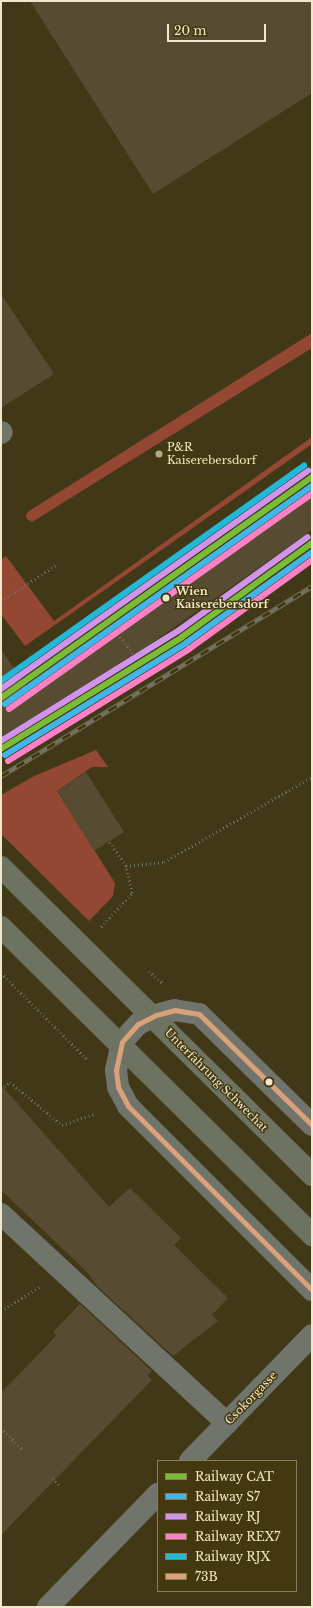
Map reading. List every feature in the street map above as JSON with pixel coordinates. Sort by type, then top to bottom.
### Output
[{"type":"main road","name":"Unterfahrung Schwechat","points":[[1,867],[312,1175]]},
{"type":"main road","points":[[1,927],[312,1235]]},
{"type":"street","points":[[312,1126],[199,1014],[175,1010],[152,1017],[129,1032],[118,1051],[116,1070],[118,1087],[128,1106],[312,1290]]},
{"type":"street","points":[[1,1214],[227,1423]]},
{"type":"street","name":"Csokorgasse","points":[[191,1460],[312,1335]]},
{"type":"street","points":[[48,1607],[157,1495]]},
{"type":"path","points":[[1,601],[56,565]]},
{"type":"path","points":[[113,627],[135,656]]},
{"type":"path","points":[[126,866],[164,862],[312,777]]},
{"type":"path","points":[[106,931],[101,926],[132,893],[126,866],[109,842]]},
{"type":"path","points":[[146,967],[199,1014]]},
{"type":"path","points":[[1,973],[90,1062]]},
{"type":"path","points":[[1,1089],[10,1082],[62,1125],[94,1114]]},
{"type":"path","points":[[1,1311],[63,1271]]},
{"type":"path","points":[[1,1428],[23,1450]]},
{"type":"path","points":[[53,1478],[59,1485]]},
{"type":"shaded area","points":[[312,333],[312,348],[32,522],[27,519],[26,515],[29,511]]},
{"type":"shaded area","points":[[312,437],[312,444],[25,646],[1,614],[1,560],[6,556],[54,621]]},
{"type":"shaded area","points":[[96,750],[108,767],[92,767],[57,791],[115,883],[113,896],[89,921],[1,834],[1,795],[34,776]]},
{"type":"building","points":[[30,1],[312,1],[312,93],[153,194]]},
{"type":"building","points":[[1,294],[54,374],[1,408]]},
{"type":"building","points":[[312,491],[312,530],[149,645],[1,737],[1,649],[29,691],[165,592]]},
{"type":"building","points":[[86,772],[124,832],[94,851],[57,791]]},
{"type":"building","points":[[1,1085],[109,1207],[130,1188],[181,1238],[174,1245],[228,1298],[212,1315],[218,1321],[173,1356],[97,1286],[87,1272],[1,1190]]},
{"type":"building","points":[[80,1304],[152,1371],[147,1375],[152,1380],[1,1535],[1,1393],[56,1336],[53,1332]]},
{"type":"railway","points":[[1,776],[312,586]]},
{"type":"rail line","name":"RJX","points":[[1,681],[304,466]]},
{"type":"rail line","name":"RJ","points":[[1,689],[308,471]]},
{"type":"rail line","name":"CAT","points":[[1,698],[312,477]]},
{"type":"rail line","name":"S7","points":[[5,704],[312,486]]},
{"type":"rail line","name":"REX7","points":[[9,709],[312,494]]},
{"type":"rail line","name":"RJ","points":[[1,741],[178,631],[308,537]]},
{"type":"rail line","name":"CAT","points":[[1,749],[182,637],[312,543]]},
{"type":"rail line","name":"S7","points":[[5,755],[186,643],[312,552]]},
{"type":"rail line","name":"REX7","points":[[8,761],[189,649],[312,560]]},
{"type":"transit line","name":"73B","points":[[312,1125],[199,1014],[175,1010],[156,1015],[138,1024],[122,1042],[116,1070],[118,1087],[128,1106],[312,1290]]},
{"type":"place","name":"P&R Kaiserebersdorf","points":[[159,454]]},
{"type":"place","name":"Wien Kaiserebersdorf","points":[[166,598]]}]
